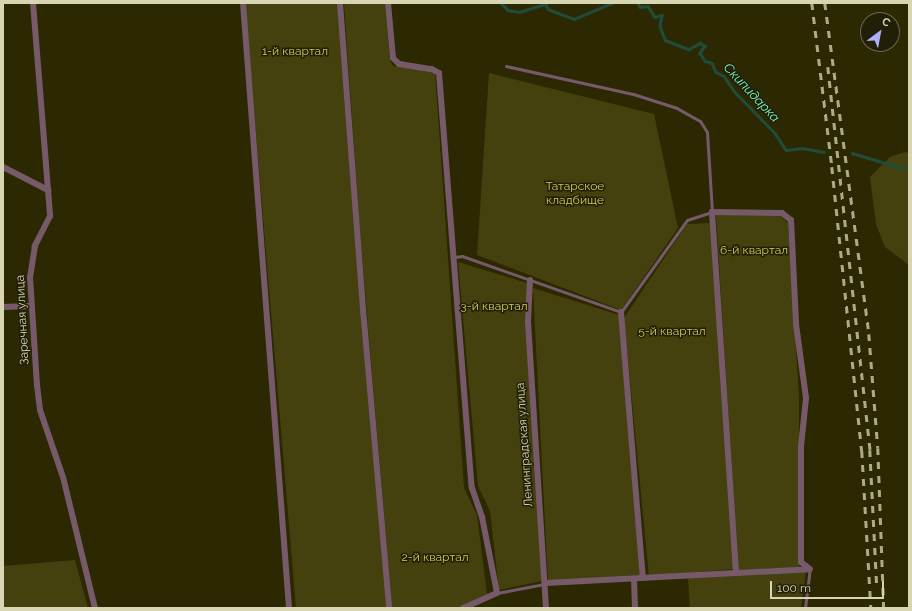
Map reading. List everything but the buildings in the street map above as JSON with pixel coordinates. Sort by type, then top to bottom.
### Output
[{"type":"street","name":"Заречная улица","points":[[33,3],[50,216],[35,246],[30,277],[40,410],[63,477],[96,608]]},
{"type":"street","points":[[243,3],[289,608]]},
{"type":"street","points":[[340,3],[364,320],[389,608]]},
{"type":"street","points":[[388,3],[393,58],[399,64],[432,69],[439,73],[455,257],[472,488],[482,517],[497,593],[463,608]]},
{"type":"street","points":[[3,167],[48,190]]},
{"type":"street","points":[[736,573],[712,212],[782,213],[791,220],[796,324],[806,398],[801,446],[801,562],[810,569]]},
{"type":"street","name":"Ленинградская улица","points":[[530,280],[528,322],[546,583],[546,608]]},
{"type":"street","points":[[3,308],[32,306]]},
{"type":"street","points":[[621,312],[643,578]]},
{"type":"street","points":[[546,583],[810,569]]},
{"type":"street","points":[[634,579],[636,608]]},
{"type":"lane","points":[[455,257],[462,256],[621,312],[687,220],[712,212],[707,132],[700,121],[677,108],[633,94],[506,66]]},
{"type":"lane","points":[[805,608],[810,569]]},
{"type":"lane","points":[[497,593],[546,583]]},
{"type":"green space","name":"1-й квартал","points":[[245,3],[338,3],[387,608],[296,608]]},
{"type":"green space","name":"2-й квартал","points":[[344,3],[385,3],[390,60],[393,66],[435,72],[464,488],[477,515],[487,594],[457,608],[392,608],[360,232]]},
{"type":"green space","name":"Татарское кладбище","points":[[489,73],[654,114],[678,228],[621,310],[477,255]]},
{"type":"green space","points":[[905,152],[909,153],[909,265],[885,247],[876,224],[870,177],[890,157]]},
{"type":"green space","name":"6-й квартал","points":[[716,215],[779,215],[788,223],[799,398],[799,567],[738,570]]},
{"type":"green space","name":"5-й квартал","points":[[711,223],[734,569],[649,576],[624,318],[687,224]]},
{"type":"green space","name":"3-й квартал","points":[[458,262],[527,283],[542,581],[499,590],[490,511],[478,486]]},
{"type":"green space","points":[[533,288],[619,315],[640,575],[548,581]]},
{"type":"green space","points":[[75,560],[88,608],[3,608],[3,566]]},
{"type":"green space","points":[[806,571],[801,608],[690,608],[688,578]]},
{"type":"waterway","name":"Скипидарка","points":[[501,3],[508,10],[519,12],[546,4],[548,9],[574,19],[612,3]]},
{"type":"waterway","name":"Скипидарка","points":[[638,3],[640,7],[648,6],[655,17],[662,15],[660,26],[665,40],[689,49],[700,43],[705,46],[700,53],[705,61],[712,63],[716,72],[724,76],[734,91],[775,133],[786,150],[802,148],[824,152]]},
{"type":"waterway","name":"Скипидарка","points":[[852,153],[909,170]]},
{"type":"railway","points":[[812,3],[832,167],[862,451],[871,608]]},
{"type":"railway","points":[[825,3],[869,334],[878,448],[884,608]]},
{"type":"railway","points":[[828,67],[870,450],[877,588]]}]
